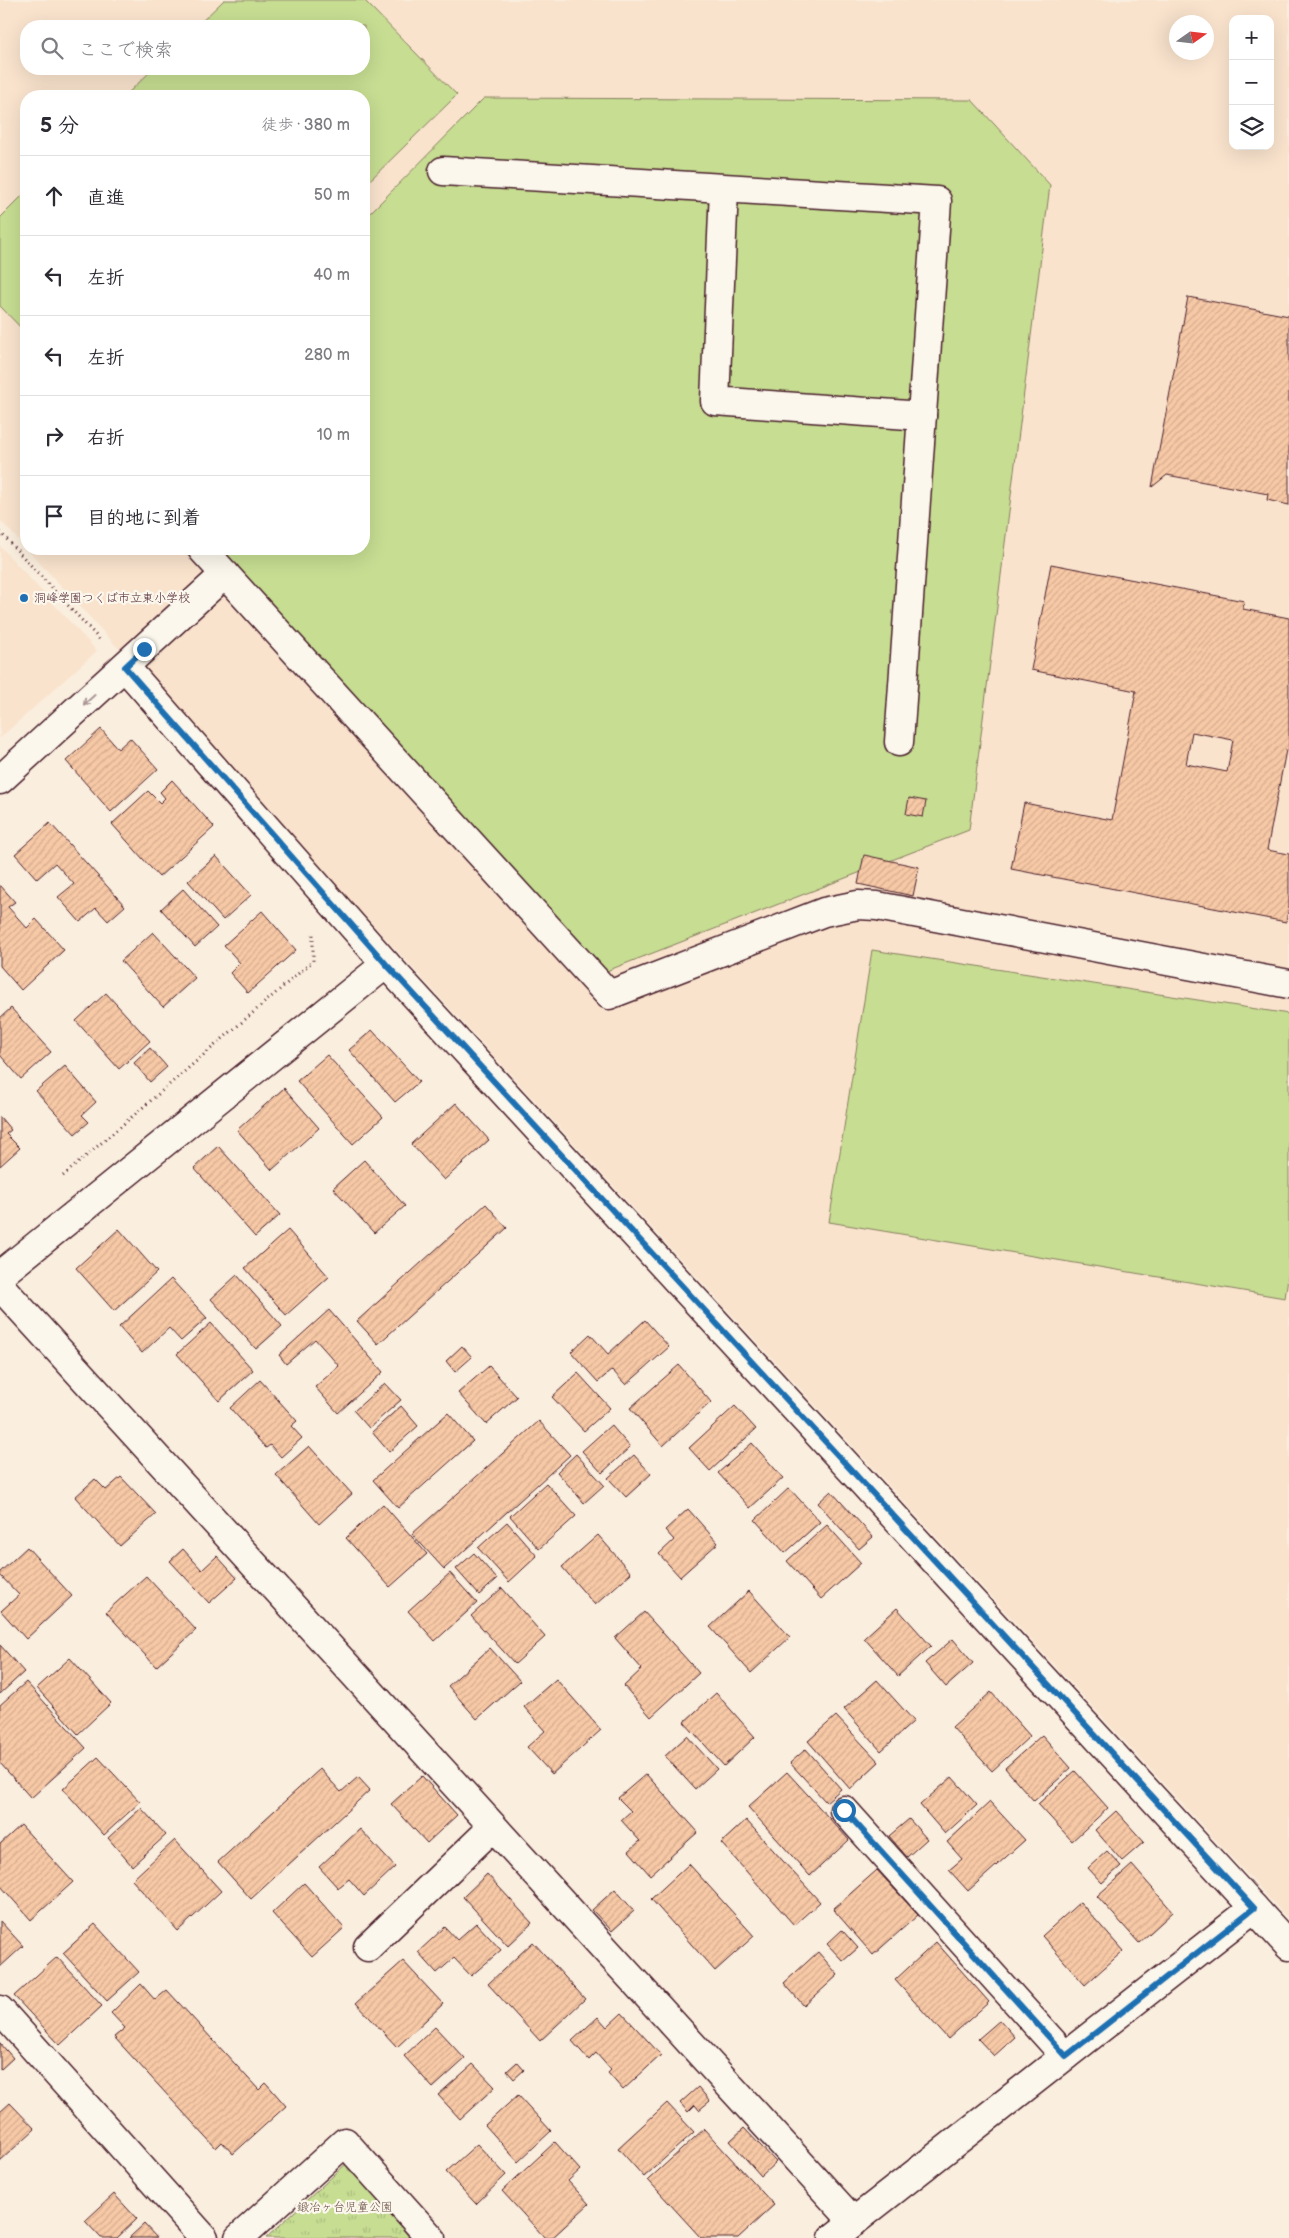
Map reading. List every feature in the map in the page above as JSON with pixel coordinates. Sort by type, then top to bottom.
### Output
[{"type":"street","points":[[442,172],[937,202],[899,742]]},
{"type":"street","points":[[724,189],[715,401],[922,416]]},
{"type":"street","points":[[208,555],[609,995],[824,912],[858,905],[887,908],[1289,984]]},
{"type":"street","points":[[0,780],[225,574]]},
{"type":"street","points":[[125,667],[386,964],[1289,1946]]},
{"type":"street","points":[[0,1275],[386,964]]},
{"type":"street","points":[[0,1286],[494,1827],[844,2230],[1254,1908]]},
{"type":"street","points":[[844,1810],[1066,2056]]},
{"type":"street","points":[[368,1947],[494,1827]]},
{"type":"street","points":[[0,2010],[204,2238]]},
{"type":"street","points":[[240,2238],[345,2142],[431,2238]]},
{"type":"path","points":[[0,532],[20,554]]},
{"type":"path","points":[[21,555],[125,667]]},
{"type":"path","points":[[60,1179],[313,961],[312,927]]},
{"type":"shaded area","points":[[0,0],[1289,0],[1289,1920],[33,555],[370,555],[370,90],[20,90],[20,542],[0,520]]},
{"type":"shaded area","name":"洞峰学園つくば市立東小学校","points":[[0,546],[97,651],[0,738]]},
{"type":"green space","points":[[224,0],[364,0],[457,95],[370,180],[370,90],[131,90],[147,75],[370,75],[370,20],[203,20]]},
{"type":"green space","points":[[484,98],[972,100],[1050,185],[969,830],[604,972],[221,555],[370,555],[370,213]]},
{"type":"green space","points":[[20,198],[20,327],[0,306],[0,218]]},
{"type":"green space","points":[[872,950],[1289,1014],[1289,1271],[1285,1298],[829,1222]]},
{"type":"green space","name":"鍛冶ヶ台児童公園","points":[[348,2162],[410,2238],[266,2238]]},
{"type":"building","points":[[1188,297],[1289,316],[1289,505],[1267,500],[1268,494],[1167,475],[1152,487]]},
{"type":"building","points":[[1051,564],[1244,601],[1243,609],[1289,618],[1289,751],[1286,750],[1267,850],[1289,854],[1289,906],[1286,922],[1011,869],[1024,803],[1112,820],[1136,691],[1031,670]],"holes":[[[1192,732],[1233,740],[1227,772],[1186,764]]]},
{"type":"building","points":[[101,729],[118,749],[130,738],[158,769],[111,812],[66,761]]},
{"type":"building","points":[[172,780],[214,827],[159,877],[112,824],[148,791],[160,803],[165,798],[160,792]]},
{"type":"building","points":[[909,798],[926,801],[923,817],[906,814]]},
{"type":"building","points":[[50,823],[125,906],[108,921],[96,908],[80,922],[58,897],[74,884],[55,863],[37,879],[15,854]]},
{"type":"building","points":[[864,855],[919,867],[913,896],[858,884]]},
{"type":"building","points":[[216,856],[251,895],[223,920],[188,881]]},
{"type":"building","points":[[0,885],[15,902],[8,907],[27,928],[36,919],[64,950],[21,990],[0,966]]},
{"type":"building","points":[[183,889],[217,927],[195,947],[161,909]]},
{"type":"building","points":[[262,911],[296,950],[248,993],[230,973],[240,963],[224,945]]},
{"type":"building","points":[[153,932],[195,978],[163,1007],[121,961]]},
{"type":"building","points":[[106,993],[150,1041],[119,1069],[76,1021]]},
{"type":"building","points":[[11,1008],[51,1052],[21,1079],[0,1055],[0,1018]]},
{"type":"building","points":[[372,1030],[419,1082],[395,1102],[349,1050]]},
{"type":"building","points":[[150,1048],[167,1067],[150,1082],[134,1063]]},
{"type":"building","points":[[327,1055],[383,1117],[353,1144],[297,1081]]},
{"type":"building","points":[[65,1066],[96,1102],[82,1115],[89,1122],[75,1134],[36,1091]]},
{"type":"building","points":[[284,1088],[319,1128],[272,1170],[237,1130]]},
{"type":"building","points":[[456,1103],[489,1140],[444,1180],[411,1144]]},
{"type":"building","points":[[0,1117],[11,1130],[6,1134],[20,1148],[0,1166]]},
{"type":"building","points":[[218,1146],[280,1215],[255,1237],[194,1168]]},
{"type":"building","points":[[364,1160],[405,1206],[374,1233],[333,1188]]},
{"type":"building","points":[[486,1204],[507,1228],[378,1344],[357,1321]]},
{"type":"building","points":[[119,1229],[157,1272],[114,1311],[76,1268]]},
{"type":"building","points":[[288,1230],[329,1277],[286,1315],[245,1268]]},
{"type":"building","points":[[237,1275],[282,1326],[256,1349],[211,1299]]},
{"type":"building","points":[[171,1279],[207,1318],[181,1341],[169,1328],[142,1353],[119,1327]]},
{"type":"building","points":[[329,1310],[383,1372],[338,1413],[315,1387],[339,1366],[315,1339],[286,1364],[279,1355]]},
{"type":"building","points":[[645,1320],[669,1347],[626,1385],[612,1370],[598,1382],[571,1352],[590,1334],[608,1354]]},
{"type":"building","points":[[211,1323],[253,1370],[219,1401],[177,1354]]},
{"type":"building","points":[[462,1346],[472,1357],[455,1372],[446,1361]]},
{"type":"building","points":[[679,1365],[711,1402],[663,1446],[630,1408]]},
{"type":"building","points":[[489,1366],[517,1397],[486,1424],[458,1393]]},
{"type":"building","points":[[578,1373],[610,1408],[584,1431],[552,1397]]},
{"type":"building","points":[[260,1380],[297,1421],[291,1426],[302,1438],[281,1457],[270,1445],[266,1448],[230,1408]]},
{"type":"building","points":[[385,1383],[401,1400],[369,1428],[354,1411]]},
{"type":"building","points":[[401,1406],[418,1426],[389,1452],[372,1432]]},
{"type":"building","points":[[735,1406],[756,1429],[710,1471],[689,1448]]},
{"type":"building","points":[[448,1413],[473,1441],[398,1508],[373,1480]]},
{"type":"building","points":[[539,1421],[570,1455],[444,1569],[412,1534]]},
{"type":"building","points":[[611,1425],[630,1447],[602,1473],[582,1451]]},
{"type":"building","points":[[752,1443],[783,1478],[750,1508],[718,1473]]},
{"type":"building","points":[[309,1446],[352,1494],[319,1524],[276,1475]]},
{"type":"building","points":[[576,1454],[604,1485],[584,1503],[557,1472]]},
{"type":"building","points":[[634,1455],[651,1474],[626,1497],[608,1478]]},
{"type":"building","points":[[121,1477],[156,1514],[120,1546],[75,1497],[95,1479],[106,1490]]},
{"type":"building","points":[[546,1483],[576,1516],[539,1549],[510,1516]]},
{"type":"building","points":[[789,1488],[820,1522],[785,1553],[755,1520]]},
{"type":"building","points":[[831,1491],[873,1537],[859,1549],[818,1503]]},
{"type":"building","points":[[383,1504],[427,1554],[390,1587],[346,1538]]},
{"type":"building","points":[[688,1509],[718,1543],[680,1577],[659,1554],[674,1540],[665,1530]]},
{"type":"building","points":[[507,1522],[537,1556],[509,1582],[478,1548]]},
{"type":"building","points":[[827,1525],[861,1563],[821,1599],[787,1561]]},
{"type":"building","points":[[598,1535],[631,1573],[595,1605],[562,1567]]},
{"type":"building","points":[[27,1547],[72,1596],[26,1639],[1,1611],[19,1595],[0,1575],[0,1572]]},
{"type":"building","points":[[183,1549],[202,1570],[217,1556],[237,1578],[209,1603],[170,1561]]},
{"type":"building","points":[[474,1553],[497,1579],[479,1595],[456,1569]]},
{"type":"building","points":[[450,1573],[477,1603],[435,1641],[408,1611]]},
{"type":"building","points":[[146,1576],[196,1630],[156,1667],[106,1612]]},
{"type":"building","points":[[502,1588],[545,1637],[515,1664],[471,1616]]},
{"type":"building","points":[[749,1591],[790,1637],[751,1673],[710,1627]]},
{"type":"building","points":[[897,1608],[931,1646],[898,1676],[864,1638]]},
{"type":"building","points":[[644,1612],[699,1673],[651,1717],[624,1686],[642,1669],[615,1638]]},
{"type":"building","points":[[953,1639],[973,1663],[946,1687],[925,1663]]},
{"type":"building","points":[[0,1645],[24,1672],[0,1694]]},
{"type":"building","points":[[490,1648],[520,1681],[477,1719],[448,1686]]},
{"type":"building","points":[[70,1658],[111,1703],[78,1734],[37,1688]]},
{"type":"building","points":[[556,1679],[601,1730],[552,1774],[527,1747],[545,1731],[524,1707]]},
{"type":"building","points":[[877,1680],[914,1721],[881,1751],[844,1709]]},
{"type":"building","points":[[26,1682],[86,1748],[31,1798],[0,1763],[0,1705]]},
{"type":"building","points":[[991,1692],[1030,1736],[992,1771],[952,1727]]},
{"type":"building","points":[[716,1693],[755,1737],[724,1766],[684,1722]]},
{"type":"building","points":[[836,1716],[879,1762],[850,1789],[808,1741]]},
{"type":"building","points":[[1042,1735],[1071,1768],[1034,1801],[1005,1768]]},
{"type":"building","points":[[687,1736],[717,1769],[695,1789],[665,1756]]},
{"type":"building","points":[[806,1749],[841,1789],[826,1802],[790,1763]]},
{"type":"building","points":[[98,1757],[140,1802],[104,1835],[63,1789]]},
{"type":"building","points":[[320,1769],[341,1792],[358,1777],[370,1790],[251,1899],[218,1862]]},
{"type":"building","points":[[1075,1771],[1108,1808],[1072,1841],[1038,1804]]},
{"type":"building","points":[[787,1772],[849,1840],[810,1876],[748,1807]]},
{"type":"building","points":[[646,1774],[698,1832],[650,1875],[629,1851],[640,1841],[621,1820],[631,1811],[618,1798]]},
{"type":"building","points":[[422,1776],[457,1815],[427,1843],[391,1804]]},
{"type":"building","points":[[952,1777],[977,1805],[945,1834],[920,1805]]},
{"type":"building","points":[[990,1802],[1025,1840],[968,1891],[949,1870],[962,1859],[947,1842]]},
{"type":"building","points":[[141,1808],[166,1835],[132,1866],[108,1838]]},
{"type":"building","points":[[1116,1811],[1144,1842],[1122,1861],[1095,1830]]},
{"type":"building","points":[[909,1819],[927,1839],[907,1857],[889,1836]]},
{"type":"building","points":[[746,1820],[820,1902],[794,1925],[721,1843]]},
{"type":"building","points":[[21,1825],[73,1882],[31,1920],[0,1885],[0,1844]]},
{"type":"building","points":[[360,1829],[395,1867],[364,1896],[349,1879],[338,1888],[319,1867]]},
{"type":"building","points":[[175,1840],[221,1891],[178,1931],[132,1880]]},
{"type":"building","points":[[1107,1851],[1121,1866],[1102,1883],[1088,1868]]},
{"type":"building","points":[[689,1864],[754,1936],[715,1971],[651,1899]]},
{"type":"building","points":[[1132,1865],[1173,1912],[1139,1943],[1097,1896]]},
{"type":"building","points":[[877,1870],[918,1915],[873,1955],[833,1909]]},
{"type":"building","points":[[487,1874],[532,1923],[508,1946],[463,1897]]},
{"type":"building","points":[[304,1883],[344,1928],[312,1957],[272,1913]]},
{"type":"building","points":[[615,1889],[634,1911],[612,1931],[592,1910]]},
{"type":"building","points":[[1080,1902],[1123,1951],[1085,1985],[1042,1936]]},
{"type":"building","points":[[0,1921],[23,1946],[0,1967]]},
{"type":"building","points":[[476,1923],[501,1950],[471,1976],[454,1958],[437,1973],[418,1952],[445,1927],[457,1940]]},
{"type":"building","points":[[95,1924],[139,1972],[107,2001],[63,1953]]},
{"type":"building","points":[[842,1930],[858,1948],[843,1961],[827,1944]]},
{"type":"building","points":[[533,1942],[585,1999],[540,2041],[488,1984]]},
{"type":"building","points":[[936,1942],[989,2002],[948,2039],[895,1980]]},
{"type":"building","points":[[818,1952],[838,1975],[804,2006],[784,1983]]},
{"type":"building","points":[[57,1957],[102,2006],[60,2045],[14,1996]]},
{"type":"building","points":[[403,1961],[443,2004],[397,2047],[356,2003]]},
{"type":"building","points":[[141,1984],[155,2000],[167,1990],[259,2090],[266,2083],[286,2106],[233,2154],[222,2142],[216,2148],[114,2037],[125,2028],[111,2013]]},
{"type":"building","points":[[622,2013],[661,2055],[623,2090],[608,2073],[611,2070],[596,2053],[589,2060],[572,2041],[598,2017],[607,2027]]},
{"type":"building","points":[[1000,2020],[1015,2037],[994,2056],[978,2039]]},
{"type":"building","points":[[435,2027],[465,2059],[433,2088],[404,2056]]},
{"type":"building","points":[[0,2043],[13,2058],[0,2070]]},
{"type":"building","points":[[517,2062],[524,2070],[514,2079],[507,2071]]},
{"type":"building","points":[[473,2064],[495,2087],[460,2119],[438,2095]]},
{"type":"building","points":[[698,2087],[710,2101],[699,2110],[695,2105],[688,2112],[680,2103]]},
{"type":"building","points":[[518,2095],[551,2131],[518,2162],[485,2125]]},
{"type":"building","points":[[10,2103],[35,2129],[0,2161],[0,2112]]},
{"type":"building","points":[[667,2103],[694,2132],[644,2177],[618,2148]]},
{"type":"building","points":[[744,2128],[776,2162],[761,2176],[730,2141]]},
{"type":"building","points":[[704,2129],[774,2205],[738,2238],[701,2238],[648,2180]]},
{"type":"building","points":[[555,2142],[580,2170],[568,2181],[589,2204],[552,2238],[545,2238],[502,2191]]},
{"type":"building","points":[[477,2144],[506,2175],[476,2204],[446,2172]]},
{"type":"building","points":[[114,2194],[137,2219],[117,2238],[101,2238],[85,2221]]},
{"type":"building","points":[[144,2224],[157,2238],[129,2238]]},
{"type":"place","name":"洞峰学園つくば市立東小学校","points":[[24,598]]},
{"type":"route","points":[[144,649],[125,667],[386,964],[1254,1908],[1066,2056],[844,1810]]}]
